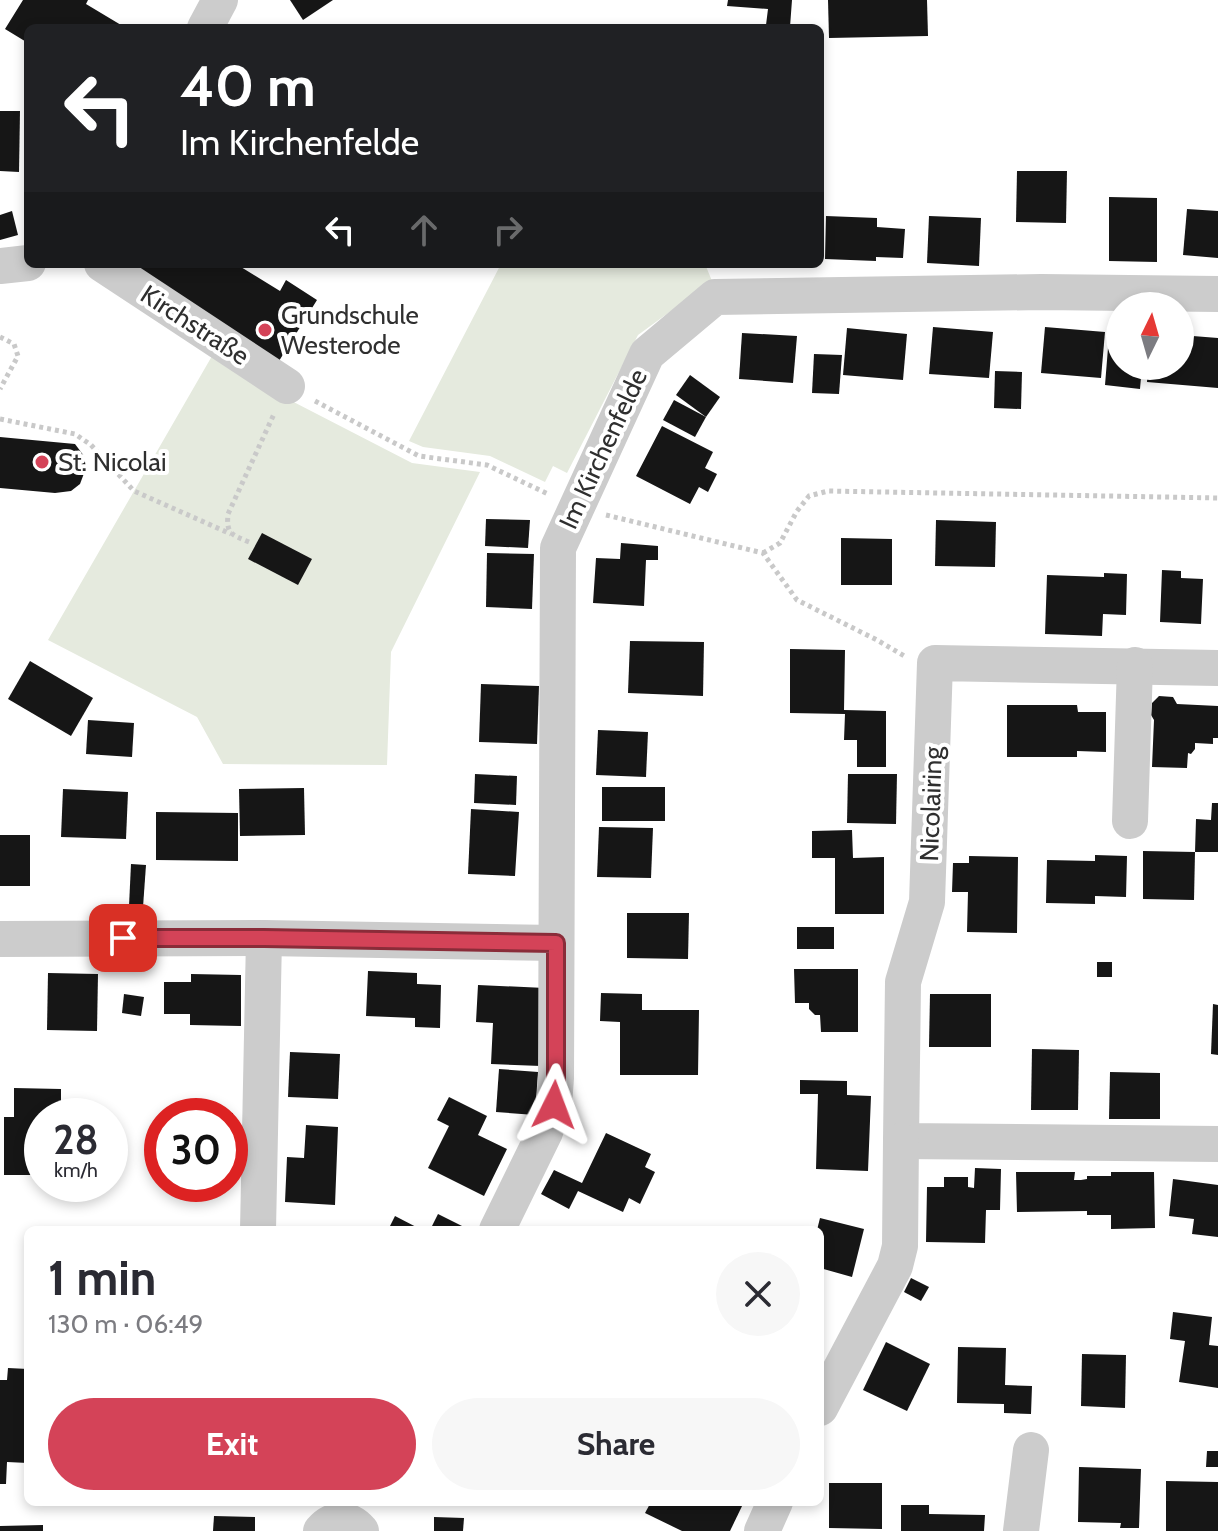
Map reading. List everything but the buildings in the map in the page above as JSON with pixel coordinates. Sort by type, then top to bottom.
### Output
[{"type":"street","points":[[207,24],[220,0]]},
{"type":"street","points":[[0,266],[24,263]]},
{"type":"street","name":"Kirchstraße","points":[[108,268],[287,386]]},
{"type":"street","name":"Im Kirchenfelde","points":[[499,1226],[545,1132],[554,1105],[558,548],[647,354],[715,297],[1041,292],[1218,294]]},
{"type":"street","points":[[935,663],[1218,668]]},
{"type":"street","name":"Nicolairing","points":[[824,1400],[895,1266],[900,1246],[903,982],[927,902],[935,663]]},
{"type":"street","points":[[1130,821],[1135,665]]},
{"type":"street","points":[[0,939],[264,938],[556,943]]},
{"type":"street","points":[[258,1226],[264,938]]},
{"type":"street","points":[[901,1141],[1218,1144]]},
{"type":"street","points":[[1021,1531],[1031,1450]]},
{"type":"street","points":[[762,1531],[773,1506]]},
{"type":"path","points":[[0,337],[14,344],[18,356],[0,389]]},
{"type":"path","points":[[232,535],[227,526],[228,514],[287,386],[419,456],[487,465],[576,507],[763,553],[797,600],[909,659],[935,663]]},
{"type":"path","points":[[0,419],[75,434],[91,445],[134,491],[249,542]]},
{"type":"path","points":[[763,553],[780,543],[809,496],[828,491],[1218,498]]},
{"type":"shaded area","points":[[499,268],[707,268],[712,281],[638,335],[567,473],[553,466],[545,482],[490,456],[423,447],[409,441]]},
{"type":"shaded area","points":[[212,356],[412,463],[480,472],[391,652],[387,765],[223,764],[197,717],[48,640]]},
{"type":"place","name":"Grundschule Westerode","points":[[265,330]]},
{"type":"place","name":"St. Nicolai","points":[[42,462]]},
{"type":"route","points":[[123,938],[556,943],[554,1105]]}]
